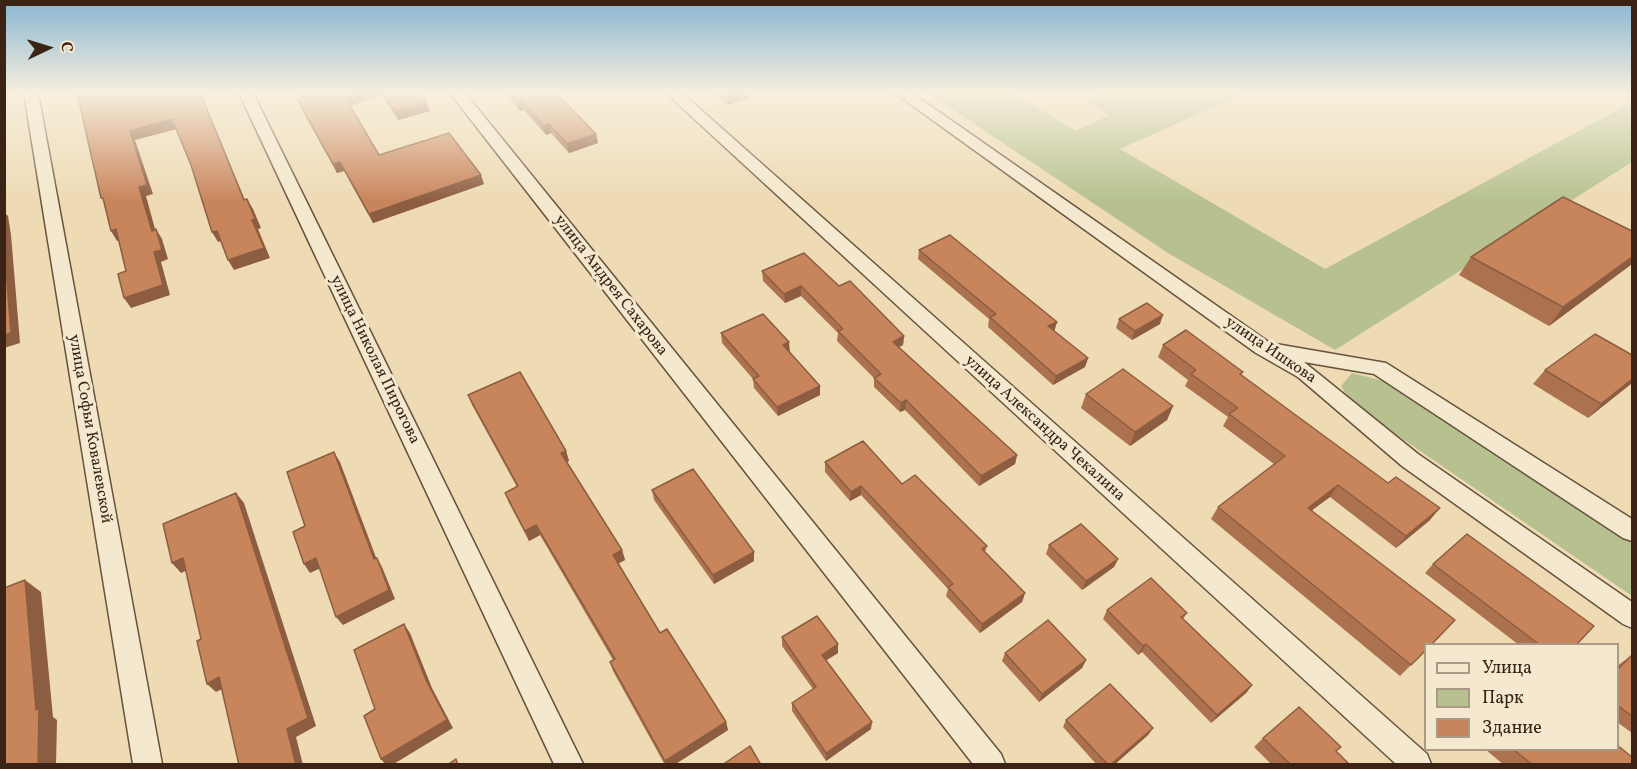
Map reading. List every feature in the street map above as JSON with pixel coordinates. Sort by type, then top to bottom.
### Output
[{"type":"street","name":"улица Софьи Ковалевской","points":[[37,129],[147,765]]},
{"type":"street","name":"улица Николая Пирогова","points":[[263,129],[569,765]]},
{"type":"street","name":"улица Андрея Сахарова","points":[[485,129],[991,765]]},
{"type":"street","name":"улица Александра Чекалина","points":[[713,129],[1417,765]]},
{"type":"street","name":"улица Ишкова","points":[[953,129],[1263,348],[1305,372],[1410,460],[1632,616]]},
{"type":"street","points":[[1263,348],[1379,368],[1632,531]]},
{"type":"green space","points":[[982,129],[1072,129],[1076,131],[1080,129],[1165,129],[1120,149],[1325,269],[1583,129],[1632,129],[1632,162],[1335,350],[1168,253]]},
{"type":"green space","points":[[1352,373],[1388,382],[1632,537],[1632,596],[1353,405],[1341,386]]},
{"type":"building","points":[[85,129],[137,129],[130,131],[147,185],[139,187],[152,231],[156,229],[162,250],[154,252],[163,285],[124,298],[118,274],[126,271],[116,229],[111,231],[103,198],[101,198]]},
{"type":"building","points":[[176,129],[215,129],[244,200],[247,199],[255,219],[252,220],[264,248],[228,260],[217,231],[212,232],[191,165]]},
{"type":"building","points":[[314,129],[364,129],[379,155],[449,133],[481,175],[369,214],[340,162],[333,164]]},
{"type":"building","points":[[553,129],[591,129],[596,134],[567,144]]},
{"type":"building","points":[[1563,197],[1632,231],[1632,257],[1563,307],[1471,257]]},
{"type":"building","points":[[950,235],[1057,322],[1048,326],[1088,358],[1056,376],[990,317],[996,314],[919,250]]},
{"type":"building","points":[[4,243],[11,333],[4,335]]},
{"type":"building","points":[[804,253],[839,286],[850,281],[904,336],[893,342],[1017,455],[981,476],[906,400],[901,403],[874,378],[881,374],[838,331],[843,329],[801,286],[784,294],[762,271]]},
{"type":"building","points":[[1147,303],[1163,315],[1135,331],[1119,319]]},
{"type":"building","points":[[763,314],[789,342],[783,345],[820,386],[777,407],[753,379],[759,376],[721,333]]},
{"type":"building","points":[[1186,330],[1243,372],[1240,374],[1388,483],[1396,477],[1440,508],[1406,536],[1338,485],[1308,508],[1455,620],[1433,643],[1424,643],[1424,652],[1411,665],[1218,507],[1285,456],[1229,414],[1238,408],[1191,374],[1196,370],[1163,345]]},
{"type":"building","points":[[1595,334],[1632,355],[1632,379],[1601,404],[1545,370]]},
{"type":"building","points":[[1123,369],[1173,406],[1135,432],[1086,394]]},
{"type":"building","points":[[520,372],[566,451],[561,453],[622,550],[613,555],[660,633],[667,629],[726,722],[665,761],[610,662],[615,659],[536,525],[525,531],[505,493],[518,486],[468,395]]},
{"type":"building","points":[[863,441],[902,484],[915,475],[987,546],[982,549],[1025,593],[982,624],[948,587],[953,584],[861,486],[851,492],[825,462]]},
{"type":"building","points":[[334,452],[374,559],[377,558],[389,590],[336,617],[316,558],[304,564],[293,532],[305,526],[287,472]]},
{"type":"building","points":[[693,469],[754,552],[713,575],[652,490]]},
{"type":"building","points":[[236,493],[308,718],[287,729],[296,765],[239,765],[219,677],[207,684],[197,641],[201,639],[183,558],[172,563],[163,524]]},
{"type":"building","points":[[1081,524],[1118,559],[1086,581],[1049,545]]},
{"type":"building","points":[[1467,534],[1594,626],[1578,643],[1537,643],[1433,564]]},
{"type":"building","points":[[1151,578],[1187,613],[1181,617],[1252,685],[1217,715],[1146,644],[1143,646],[1107,610]]},
{"type":"building","points":[[25,580],[36,710],[39,708],[38,765],[4,765],[4,588]]},
{"type":"building","points":[[817,616],[838,644],[822,655],[872,722],[826,753],[792,703],[816,687],[782,637]]},
{"type":"building","points":[[1048,620],[1086,660],[1042,694],[1005,653]]},
{"type":"building","points":[[404,624],[426,680],[447,720],[381,759],[364,716],[375,709],[354,650]]},
{"type":"building","points":[[1632,655],[1632,716],[1619,706],[1619,668]]},
{"type":"building","points":[[1110,684],[1153,728],[1108,765],[1066,720]]},
{"type":"building","points":[[1299,707],[1341,747],[1336,751],[1350,765],[1291,765],[1263,738]]},
{"type":"building","points":[[750,746],[761,765],[722,765]]},
{"type":"building","points":[[1619,747],[1632,757],[1632,765],[1533,765],[1515,751],[1619,751]]},
{"type":"building","points":[[456,759],[458,765],[447,765]]}]
